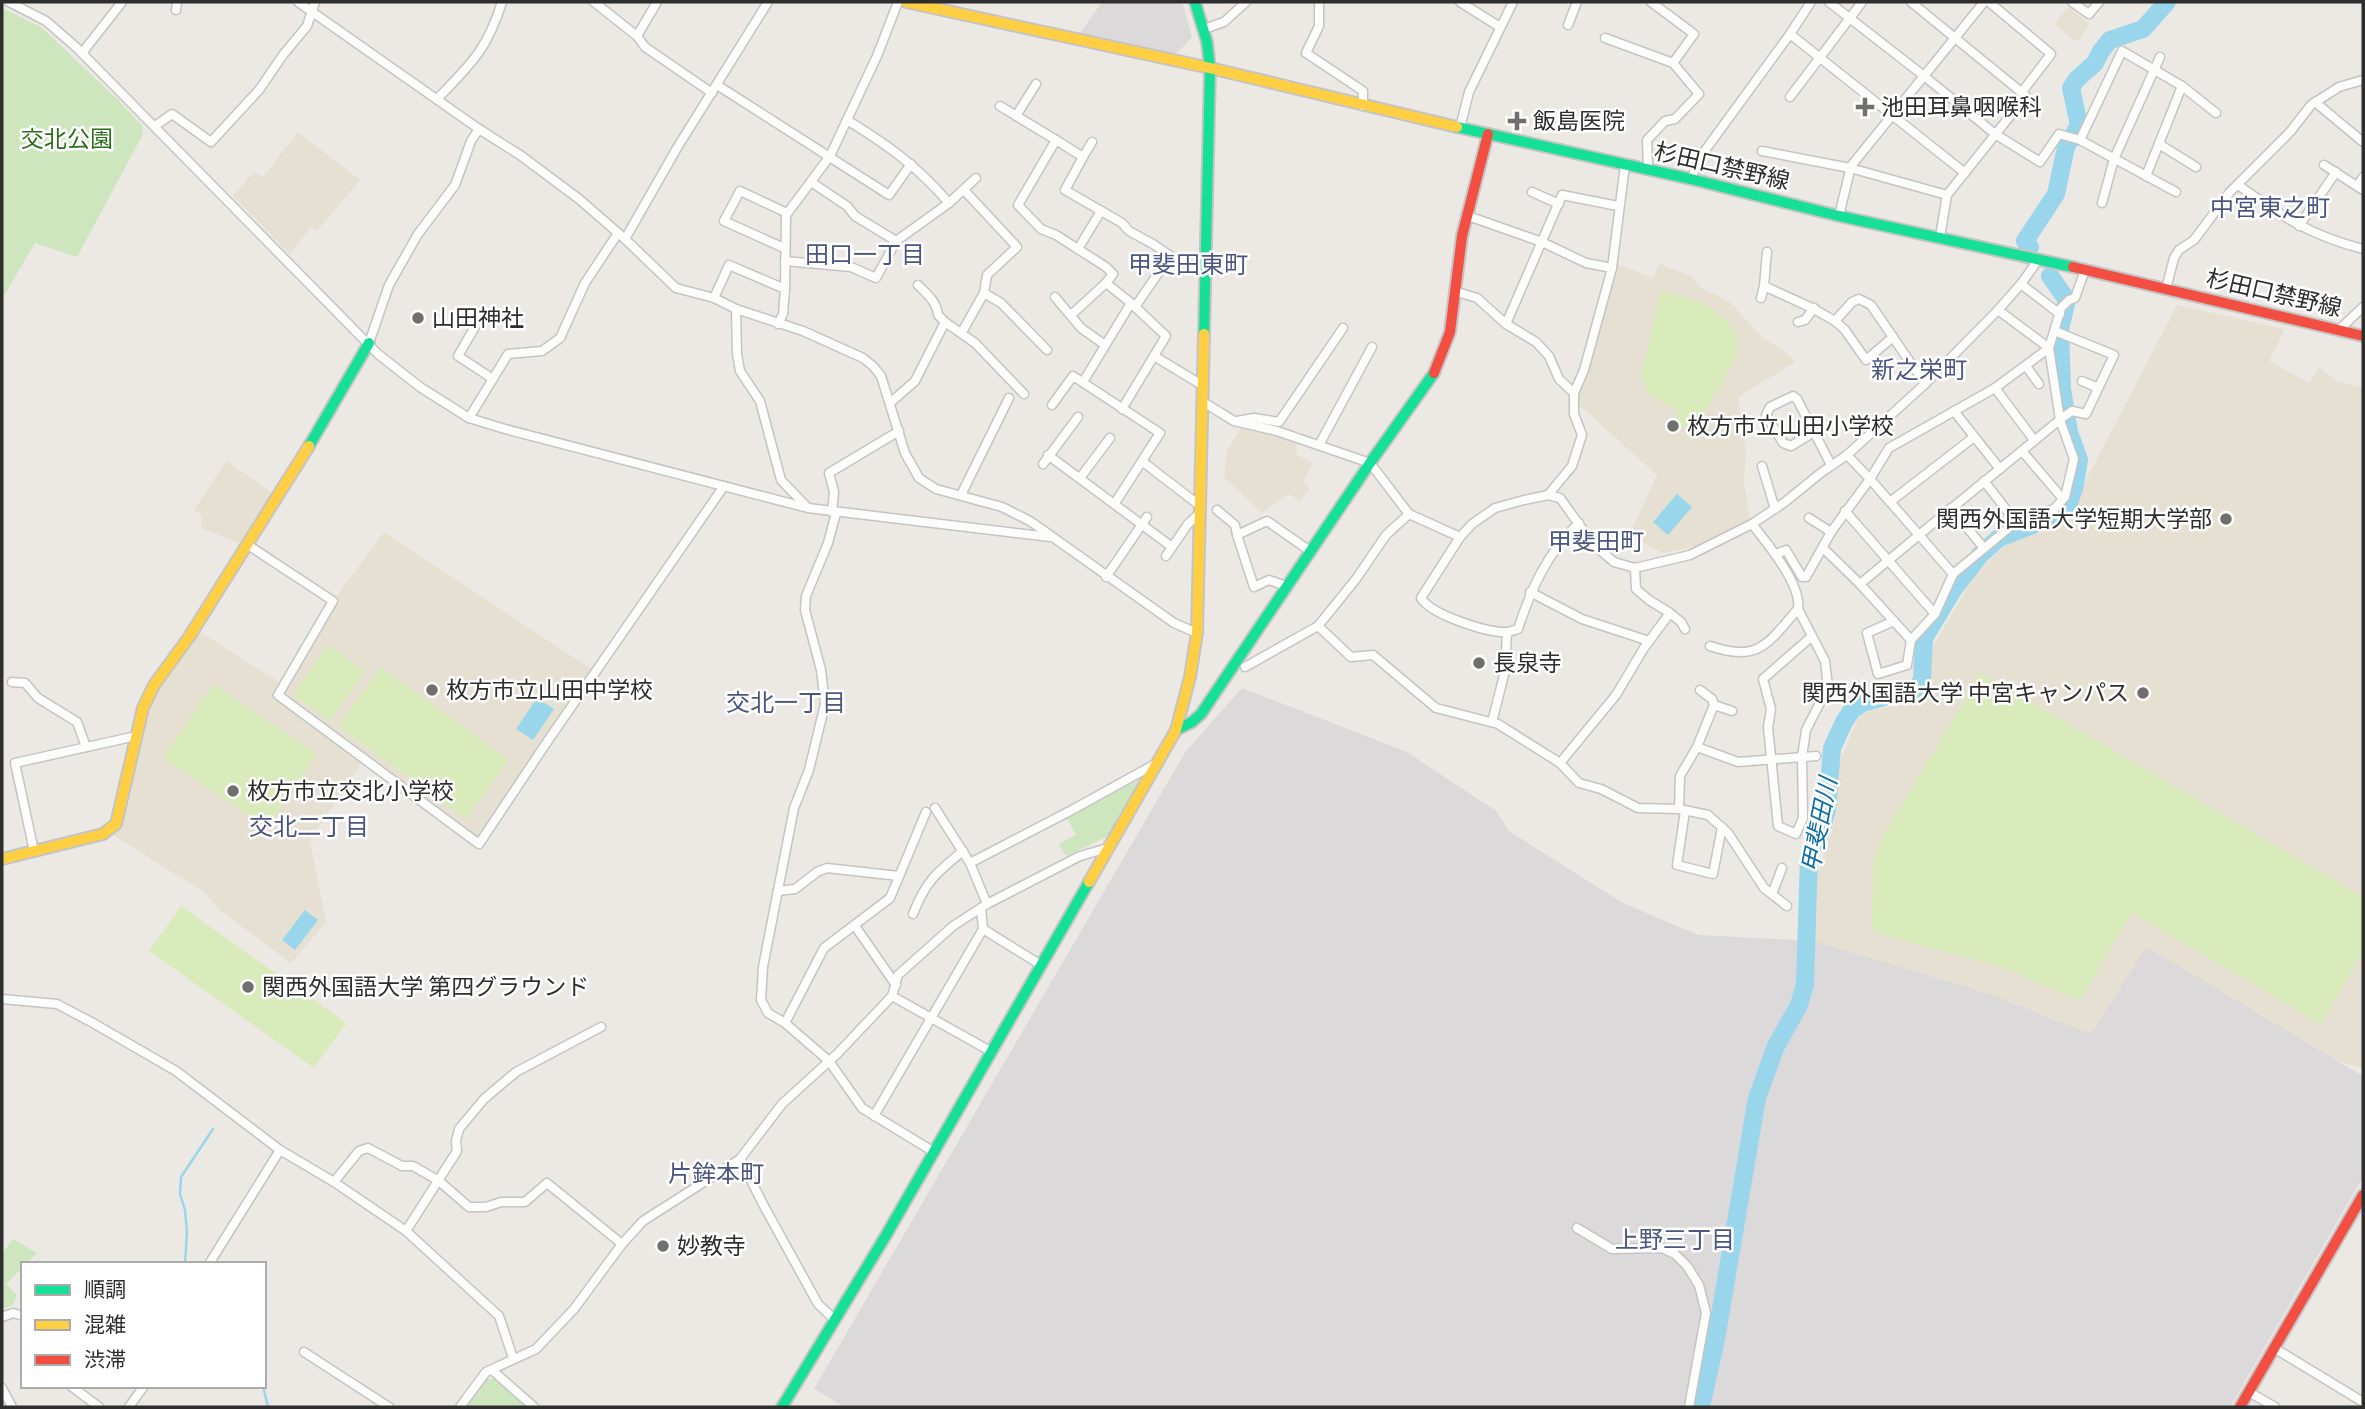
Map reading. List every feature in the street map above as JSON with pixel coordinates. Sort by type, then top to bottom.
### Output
[{"type":"street","points":[[9,2],[46,21],[82,53],[378,354],[420,387],[469,418],[808,508],[1050,537]]},
{"type":"street","points":[[82,53],[122,2]]},
{"type":"street","points":[[298,2],[314,6],[437,99],[579,199],[677,288],[715,298],[736,309],[803,331],[863,358],[881,376],[905,453],[919,478],[936,489],[1002,507],[1030,521],[1174,624],[1197,633]]},
{"type":"street","points":[[437,99],[476,59],[489,37],[502,2]]},
{"type":"street","points":[[594,2],[637,36],[645,47],[830,156],[889,195],[911,163]]},
{"type":"street","points":[[637,36],[657,2]]},
{"type":"street","points":[[469,418],[508,354],[542,351],[560,338],[585,283],[622,236],[768,2]]},
{"type":"street","points":[[778,324],[783,314],[787,213],[830,156],[898,2]]},
{"type":"street","name":"杉田口禁野線","points":[[906,2],[931,4],[2363,336]]},
{"type":"street","points":[[782,1407],[934,1152],[1176,730],[1190,677],[1197,633],[1210,68],[1204,29],[1195,2]]},
{"type":"street","points":[[1204,29],[1224,22],[1246,2]]},
{"type":"street","points":[[1319,2],[1320,26],[1306,53],[1363,91],[1363,106]]},
{"type":"street","points":[[1460,2],[1500,27]]},
{"type":"street","points":[[1460,128],[1469,92],[1513,2]]},
{"type":"street","points":[[1568,25],[1577,2]]},
{"type":"street","points":[[1651,2],[1693,34],[1673,63]]},
{"type":"street","points":[[1691,179],[1701,156],[1811,2]]},
{"type":"street","points":[[1829,2],[1995,134],[2040,162],[2059,134],[2076,139],[2176,192]]},
{"type":"street","points":[[1790,97],[1862,2]]},
{"type":"street","points":[[1911,2],[2026,96],[1947,195],[1940,237]]},
{"type":"street","points":[[1839,216],[1850,168],[1984,2]]},
{"type":"street","points":[[1989,2],[2051,54],[2022,92]]},
{"type":"street","points":[[2072,2],[2089,14],[2099,2]]},
{"type":"street","points":[[155,126],[172,114],[211,142],[259,90],[307,26],[314,6]]},
{"type":"street","points":[[1790,34],[1965,173]]},
{"type":"street","points":[[1605,38],[1673,63],[1699,94],[1675,119],[1665,121],[1647,140],[1645,169]]},
{"type":"street","points":[[2076,139],[2122,51],[2182,86],[2216,113]]},
{"type":"street","points":[[2102,203],[2115,159],[2160,57]]},
{"type":"street","points":[[2166,289],[2174,258],[2179,250],[2194,240],[2265,154],[2290,132],[2315,102],[2339,87],[2363,80]]},
{"type":"street","points":[[1016,116],[1036,84]]},
{"type":"street","points":[[2146,176],[2182,86]]},
{"type":"street","points":[[2315,102],[2363,142]]},
{"type":"street","points":[[1000,106],[1083,157]]},
{"type":"street","points":[[847,120],[887,144],[911,163],[949,203]]},
{"type":"street","points":[[2,859],[103,834],[116,824],[143,708],[154,685],[189,637],[304,455],[369,343],[389,285],[418,234],[455,185],[471,141],[479,129]]},
{"type":"street","points":[[1176,730],[1201,714],[1370,463],[1437,369],[1451,332],[1462,236],[1488,134]]},
{"type":"street","points":[[1056,140],[1018,205],[1041,229],[1056,235],[1113,274],[1071,315]]},
{"type":"street","points":[[1092,142],[1065,190],[1122,223],[1129,231],[1170,256],[1206,271]]},
{"type":"street","points":[[2159,144],[2196,167]]},
{"type":"street","points":[[1762,151],[1850,168],[1947,195]]},
{"type":"street","points":[[1548,495],[1572,466],[1582,435],[1574,414],[1574,393],[1584,370],[1612,268],[1625,165]]},
{"type":"street","points":[[2324,165],[2360,188],[2363,177]]},
{"type":"street","points":[[2299,226],[2336,172]]},
{"type":"street","points":[[785,261],[851,267],[876,278],[896,241],[949,203],[976,178]]},
{"type":"street","points":[[811,182],[847,206],[855,216],[896,241]]},
{"type":"street","points":[[2238,185],[2299,226],[2329,240],[2363,249]]},
{"type":"street","points":[[962,332],[984,293],[987,275],[1017,247],[964,190]]},
{"type":"street","points":[[784,248],[724,221],[740,191],[787,213]]},
{"type":"street","points":[[1532,192],[1559,204]]},
{"type":"street","points":[[1506,324],[1562,195],[1619,205]]},
{"type":"street","points":[[1078,249],[1101,211]]},
{"type":"street","points":[[1468,216],[1542,242],[1583,262],[1612,268]]},
{"type":"street","points":[[1761,298],[1767,252]]},
{"type":"street","points":[[1083,382],[1105,345],[1170,256]]},
{"type":"street","points":[[1579,523],[1561,539],[1530,592],[1518,629],[1507,632],[1457,622],[1425,606],[1421,598],[1460,537],[1472,524],[1495,508],[1548,495],[1560,498],[1579,523],[1594,545],[1614,562],[1636,568],[1690,555],[1752,524],[1847,455],[1925,384],[1998,310],[2038,260]]},
{"type":"street","points":[[715,298],[729,265],[785,289]]},
{"type":"street","points":[[1776,554],[1786,550],[1802,578],[1806,578],[1831,531],[1870,479],[1889,448],[1994,387],[2049,348],[2058,332],[2061,311],[2069,300],[2075,298],[2085,270]]},
{"type":"street","points":[[1106,283],[1166,335],[1122,409]]},
{"type":"street","points":[[2021,284],[2061,311]]},
{"type":"street","points":[[918,285],[930,296],[938,315],[962,332],[1024,394]]},
{"type":"street","points":[[1764,286],[1835,321],[1845,330],[1866,360],[1893,337]]},
{"type":"street","points":[[1457,292],[1477,298],[1506,324],[1536,342],[1549,356],[1559,379],[1574,393]]},
{"type":"street","points":[[984,293],[1001,303],[1016,324],[1047,349]]},
{"type":"street","points":[[1055,297],[1081,328],[1105,345]]},
{"type":"street","points":[[1835,321],[1852,302],[1859,299],[1871,305],[1925,384]]},
{"type":"street","points":[[2339,330],[2363,307]]},
{"type":"street","points":[[736,309],[740,371],[760,401],[781,480],[808,508]]},
{"type":"street","points":[[1798,323],[1805,320],[1814,309]]},
{"type":"street","points":[[1894,621],[1867,633],[1878,674],[1907,665],[1911,640],[1935,614],[1953,574],[2016,522],[2054,509],[2063,499],[2074,459],[2061,419],[2049,348],[1998,310]]},
{"type":"street","points":[[480,318],[458,356],[493,379]]},
{"type":"street","points":[[890,403],[915,381],[945,322]]},
{"type":"street","points":[[1234,421],[1254,418],[1279,422],[1343,328]]},
{"type":"street","points":[[1860,584],[2061,419],[2072,411],[2087,414],[2114,355],[2058,332]]},
{"type":"street","points":[[1319,445],[1372,347]]},
{"type":"street","points":[[1154,356],[1202,385]]},
{"type":"street","points":[[2026,366],[2039,384]]},
{"type":"street","points":[[1052,405],[1073,376],[1160,433],[1115,503]]},
{"type":"street","points":[[2082,381],[2098,388]]},
{"type":"street","points":[[1994,387],[2035,440]]},
{"type":"street","points":[[1814,432],[1791,446],[1783,443],[1766,415],[1770,408],[1793,396],[1797,399],[1832,466]]},
{"type":"street","points":[[961,495],[1009,398]]},
{"type":"street","points":[[1203,402],[1234,421],[1319,445],[1370,463],[1409,514],[1460,537]]},
{"type":"street","points":[[1954,411],[2000,469]]},
{"type":"street","points":[[1043,464],[1078,417]]},
{"type":"street","points":[[899,431],[829,473],[835,492],[831,536],[806,596],[805,610],[821,670],[825,704],[809,770],[794,807],[763,967],[761,1000],[768,1013],[785,1023],[829,1061],[862,1108],[934,1152]]},
{"type":"street","points":[[1890,502],[1974,437]]},
{"type":"street","points":[[1080,478],[1110,438]]},
{"type":"street","points":[[2022,451],[2063,499]]},
{"type":"street","points":[[1048,455],[1115,503],[1145,520],[1172,547]]},
{"type":"street","points":[[1847,455],[1953,574]]},
{"type":"street","points":[[1143,462],[1200,509]]},
{"type":"street","points":[[1762,466],[1775,509]]},
{"type":"street","points":[[1984,481],[2016,522]]},
{"type":"street","points":[[248,545],[333,601],[278,695],[479,844],[724,486]]},
{"type":"street","points":[[1951,508],[1983,547]]},
{"type":"street","points":[[1166,556],[1200,509]]},
{"type":"street","points":[[1217,510],[1235,525],[1254,587],[1269,580],[1286,586]]},
{"type":"street","points":[[1844,511],[1935,614]]},
{"type":"street","points":[[1245,667],[1318,626],[1356,579],[1385,535],[1409,514]]},
{"type":"street","points":[[1809,518],[1831,531]]},
{"type":"street","points":[[1106,577],[1145,520]]},
{"type":"street","points":[[1237,535],[1267,521],[1310,551]]},
{"type":"street","points":[[1752,524],[1776,554],[1799,599],[1798,608],[1811,638],[1825,662],[1828,687],[1806,730],[1802,757],[1803,818],[1799,837],[1778,826],[1768,727],[1771,709],[1763,679],[1811,638]]},
{"type":"street","points":[[1823,548],[1911,640]]},
{"type":"street","points":[[1636,568],[1636,589],[1670,613],[1685,629]]},
{"type":"street","points":[[1530,592],[1582,619],[1649,641]]},
{"type":"street","points":[[1710,646],[1743,654],[1765,646],[1798,608]]},
{"type":"street","points":[[1560,763],[1616,695],[1649,641],[1670,613]]},
{"type":"street","points":[[1318,626],[1351,657],[1373,655],[1436,708],[1498,724],[1560,763],[1578,783],[1601,789],[1638,808],[1682,810],[1708,815],[1728,832],[1764,888],[1787,906]]},
{"type":"street","points":[[1492,722],[1505,671],[1507,632]]},
{"type":"street","points":[[12,682],[25,683],[38,698],[77,722],[86,747]]},
{"type":"street","points":[[1700,690],[1712,699],[1714,705],[1697,747],[1680,776],[1682,810],[1677,866],[1713,874],[1722,827]]},
{"type":"street","points":[[1714,705],[1732,711]]},
{"type":"street","points":[[34,851],[15,762],[136,736]]},
{"type":"street","points":[[1697,747],[1738,762],[1816,756]]},
{"type":"street","points":[[970,863],[1157,763]]},
{"type":"street","points":[[874,1116],[984,929],[984,906],[970,863],[935,808]]},
{"type":"street","points":[[785,1023],[824,948],[890,898],[926,812]]},
{"type":"street","points":[[460,1407],[486,1372],[536,1349],[574,1309],[622,1244],[643,1221],[740,1159],[782,1104],[829,1061],[892,996],[898,975],[953,926],[984,906],[1080,856],[1108,848]]},
{"type":"street","points":[[912,914],[923,890],[935,873],[963,851]]},
{"type":"street","points":[[1772,894],[1782,868]]},
{"type":"street","points":[[778,891],[795,889],[817,872],[827,869],[899,876]]},
{"type":"street","points":[[856,926],[895,985]]},
{"type":"street","points":[[984,929],[1041,965]]},
{"type":"street","points":[[892,996],[992,1052]]},
{"type":"street","points":[[2,999],[57,1004],[177,1071],[280,1150],[334,1182],[406,1231],[499,1317],[513,1358]]},
{"type":"street","points":[[406,1231],[457,1151],[459,1129],[484,1099],[516,1072],[601,1027]]},
{"type":"street","points":[[334,1182],[359,1151],[368,1147],[402,1166],[413,1167],[439,1181],[470,1207],[486,1207],[501,1202],[525,1202],[547,1182],[622,1244]]},
{"type":"street","points":[[210,1262],[280,1150]]},
{"type":"street","points":[[740,1159],[818,1304],[835,1320]]},
{"type":"street","points":[[2240,1407],[2363,1195]]},
{"type":"street","points":[[1577,1228],[1612,1249],[1662,1248],[1675,1254],[1687,1266],[1699,1285],[1706,1313],[1689,1407]]},
{"type":"street","points":[[2,1317],[13,1313],[21,1315]]},
{"type":"street","points":[[2274,1348],[2363,1402]]},
{"type":"street","points":[[304,1352],[389,1407]]},
{"type":"street","points":[[492,1370],[534,1407]]},
{"type":"street","points":[[2,1388],[12,1407]]},
{"type":"street","points":[[76,1388],[99,1407]]},
{"type":"street","points":[[130,1407],[143,1388]]},
{"type":"street","points":[[2249,1391],[2275,1407]]},
{"type":"street","points":[[81,1407],[85,1396]]},
{"type":"shaded area","points":[[1102,2],[1182,2],[1192,37],[1173,57],[1078,36]]},
{"type":"shaded area","points":[[2068,7],[2090,24],[2077,42],[2054,24]]},
{"type":"shaded area","points":[[298,132],[360,180],[317,231],[311,227],[290,254],[233,196],[254,172],[263,177]]},
{"type":"shaded area","name":"枚方市立山田小学校","points":[[1616,263],[1653,278],[1659,264],[1692,276],[1700,287],[1730,302],[1762,337],[1795,362],[1738,397],[1746,450],[1744,483],[1750,519],[1698,546],[1663,553],[1633,538],[1618,557],[1611,552],[1622,532],[1633,527],[1657,475],[1577,403]]},
{"type":"shaded area","name":"関西外国語大学 中宮キャンパス","points":[[2177,305],[2285,329],[2269,361],[2309,383],[2319,367],[2337,381],[2363,388],[2363,1068],[2343,1063],[2146,947],[2091,1034],[1991,994],[1815,941],[1812,891],[1836,817],[1835,772],[1861,712],[1918,702],[1930,683],[1933,646],[1977,572],[2013,538],[2042,532],[2073,505]]},
{"type":"shaded area","points":[[1241,428],[1297,442],[1296,454],[1312,463],[1304,482],[1310,488],[1300,501],[1289,494],[1262,513],[1224,477],[1227,451]]},
{"type":"shaded area","points":[[226,461],[273,493],[239,543],[201,528],[202,516],[194,510]]},
{"type":"shaded area","points":[[384,532],[596,672],[479,844],[364,759],[310,840],[326,922],[291,963],[218,909],[205,893],[107,831],[116,823],[143,708],[195,629],[284,685],[333,601]]},
{"type":"shaded area","points":[[1242,688],[1407,752],[1496,811],[1509,831],[1623,903],[1698,935],[1815,941],[1991,994],[2091,1034],[2146,946],[2363,1076],[2363,1177],[2230,1407],[1694,1407],[1707,1319],[1686,1407],[845,1407],[814,1389],[1186,751]]},
{"type":"green space","name":"交北公園","points":[[2,8],[41,27],[143,127],[142,136],[77,257],[35,243],[2,299]]},
{"type":"green space","points":[[1661,291],[1702,303],[1722,316],[1737,336],[1734,360],[1693,426],[1678,428],[1677,410],[1650,395],[1641,376]]},
{"type":"green space","points":[[328,645],[365,671],[330,721],[293,695]]},
{"type":"green space","points":[[381,667],[509,760],[466,819],[338,726]]},
{"type":"green space","points":[[1981,673],[2363,897],[2363,952],[2321,1024],[2132,913],[2082,997],[2075,999],[2002,967],[1879,934],[1872,928],[1873,863],[1883,836]]},
{"type":"green space","points":[[213,684],[317,754],[267,828],[163,758]]},
{"type":"green space","points":[[1142,778],[1108,836],[1066,856],[1059,844],[1076,835],[1067,818]]},
{"type":"green space","name":"関西外国語大学 第四グラウンド","points":[[181,906],[346,1023],[314,1068],[149,951]]},
{"type":"green space","points":[[13,1239],[37,1253],[28,1262],[21,1262],[21,1269],[6,1284],[17,1295],[12,1306],[2,1308],[2,1254]]},
{"type":"green space","points":[[487,1379],[494,1379],[526,1407],[465,1407]]},
{"type":"water","points":[[1677,494],[1692,507],[1668,535],[1653,522]]},
{"type":"water","points":[[537,698],[554,709],[533,740],[516,729]]},
{"type":"water","points":[[305,910],[318,920],[295,950],[282,940]]},
{"type":"waterway","name":"甲斐田川","points":[[2030,247],[2025,241],[2056,194],[2066,147],[2079,125],[2071,88],[2095,63],[2110,40],[2143,29],[2167,2]]},
{"type":"waterway","name":"甲斐田川","points":[[1701,1407],[1716,1339],[1757,1098],[1776,1046],[1799,1005],[1805,984],[1809,856],[1821,832],[1827,810],[1832,748],[1852,710],[1862,703],[1917,688],[1922,680],[1924,638],[1953,590],[1980,555],[1999,538],[2053,517],[2067,508],[2074,489],[2079,460],[2069,432],[2062,389],[2060,329],[2067,300],[2050,276]]},
{"type":"waterway","points":[[185,1262],[187,1232],[180,1194],[181,1177],[213,1129]]},
{"type":"waterway","points":[[263,1388],[268,1407]]},
{"type":"traffic: fast","points":[[1195,2],[1207,42],[1210,68],[1204,334]]},
{"type":"traffic: fast","points":[[1457,127],[1691,179],[1839,216],[2073,267]]},
{"type":"traffic: fast","points":[[309,446],[369,343]]},
{"type":"traffic: fast","points":[[1176,730],[1201,714],[1434,373]]},
{"type":"traffic: fast","points":[[782,1407],[885,1237],[1089,882]]},
{"type":"traffic: slow","points":[[906,2],[1210,68],[1457,127]]},
{"type":"traffic: slow","points":[[1089,882],[1176,730],[1190,677],[1197,633],[1204,334]]},
{"type":"traffic: slow","points":[[2,859],[103,834],[116,824],[143,708],[154,685],[189,637],[309,446]]},
{"type":"traffic: jam","points":[[1434,373],[1450,332],[1462,236],[1488,134]]},
{"type":"traffic: jam","points":[[2073,267],[2363,336]]},
{"type":"traffic: jam","points":[[2240,1407],[2363,1195]]},
{"type":"place","name":"池田耳鼻咽喉科","points":[[1865,107]]},
{"type":"place","name":"飯島医院","points":[[1517,121]]},
{"type":"place","name":"山田神社","points":[[418,318]]},
{"type":"place","name":"枚方市立山田小学校","points":[[1673,426]]},
{"type":"place","name":"関西外国語大学短期大学部","points":[[2226,519]]},
{"type":"place","name":"長泉寺","points":[[1479,663]]},
{"type":"place","name":"枚方市立山田中学校","points":[[432,690]]},
{"type":"place","name":"関西外国語大学 中宮キャンパス","points":[[2143,693]]},
{"type":"place","name":"枚方市立交北小学校","points":[[233,791]]},
{"type":"place","name":"関西外国語大学 第四グラウンド","points":[[248,987]]},
{"type":"place","name":"妙教寺","points":[[663,1246]]},
{"type":"district","name":"中宮東之町","points":[[2270,207]]},
{"type":"district","name":"田口一丁目","points":[[865,254]]},
{"type":"district","name":"甲斐田東町","points":[[1188,264]]},
{"type":"district","name":"新之栄町","points":[[1919,369]]},
{"type":"district","name":"甲斐田町","points":[[1596,541]]},
{"type":"district","name":"交北一丁目","points":[[786,702]]},
{"type":"district","name":"交北二丁目","points":[[309,826]]},
{"type":"district","name":"片鉾本町","points":[[716,1173]]},
{"type":"district","name":"上野三丁目","points":[[1675,1239]]}]
